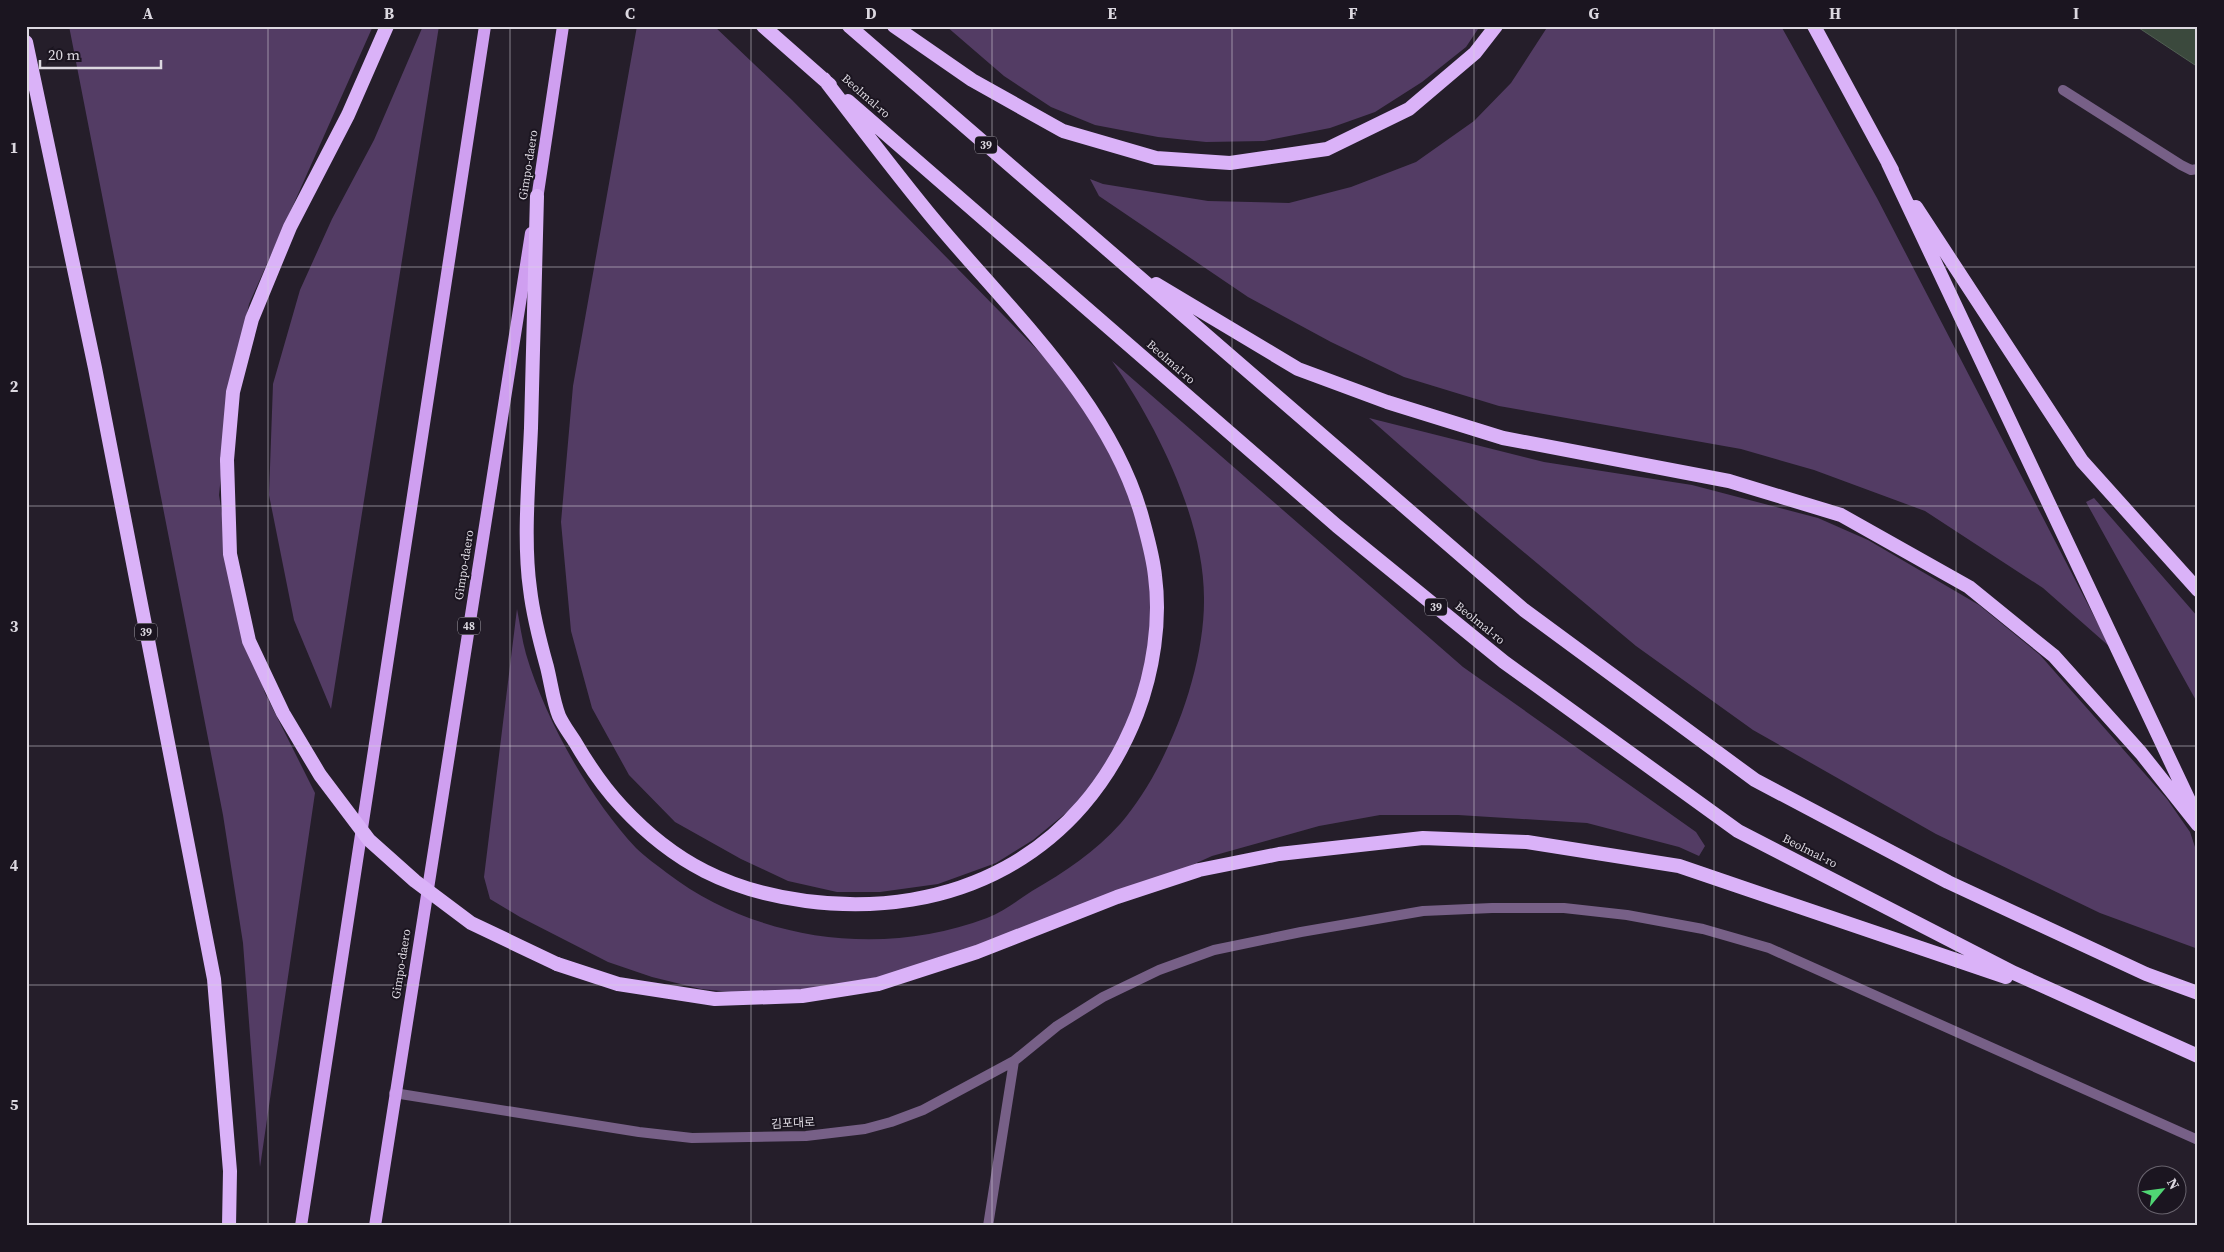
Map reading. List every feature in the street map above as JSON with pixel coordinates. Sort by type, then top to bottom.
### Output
[{"type":"highway","points":[[387,26],[348,115],[290,228],[252,319],[233,392],[227,460],[230,554],[249,642],[283,713],[320,775],[368,840],[415,881],[472,923],[557,964],[618,984],[715,999],[802,996],[878,984],[977,952],[1117,897],[1199,870],[1279,854],[1423,838],[1527,842],[1679,866],[2065,996]]},
{"type":"highway","name":"Beolmal-ro","points":[[763,26],[1337,526],[1504,662],[1738,831],[2014,973],[2198,1056]]},
{"type":"highway","name":"39","points":[[849,26],[1123,264]]},
{"type":"highway","points":[[894,26],[972,80],[1063,131],[1156,158],[1230,163],[1327,149],[1409,110],[1476,53],[1496,26]]},
{"type":"highway","points":[[1814,26],[1888,163],[2198,819]]},
{"type":"highway","name":"39","points":[[26,42],[95,368],[214,979],[230,1171],[229,1226]]},
{"type":"highway","points":[[537,196],[528,520],[529,585],[539,639],[560,717],[599,782],[640,826],[684,862],[730,884],[783,898],[837,905],[890,903],[938,896],[985,878],[1032,851],[1071,821],[1098,789],[1124,747],[1146,692],[1154,649],[1155,577],[1141,513],[1119,456],[1088,405],[1045,349],[934,219],[824,79]]},
{"type":"highway","points":[[1888,163],[2082,461],[2198,590]]},
{"type":"highway","points":[[1123,264],[1298,369],[1387,402],[1503,438],[1729,481],[1841,515],[1969,587],[2054,656],[2141,753],[2198,825]]},
{"type":"highway","points":[[1123,264],[1524,610],[1755,780],[1948,882],[2146,974],[2198,993]]},
{"type":"main road","points":[[301,1226],[486,26]]},
{"type":"main road","name":"Gimpo-daero","points":[[375,1226],[394,1093],[563,26]]},
{"type":"lane","points":[[2063,90],[2181,165],[2191,170],[2198,169]]},
{"type":"lane","name":"김포대로","points":[[394,1093],[638,1132],[692,1138],[806,1136],[865,1129],[892,1122],[924,1110],[1014,1061],[1056,1026],[1103,997],[1159,970],[1214,950],[1423,911],[1492,908],[1564,908],[1627,916],[1703,929],[1769,948],[2198,1140]]},
{"type":"lane","points":[[988,1226],[1014,1061]]},
{"type":"shaded area","points":[[69,26],[373,26],[249,304],[228,408],[219,495],[237,608],[265,693],[315,793],[260,1167],[243,943],[223,815]]},
{"type":"shaded area","points":[[423,26],[439,26],[331,709],[294,620],[269,495],[273,384],[300,290],[332,219],[374,140]]},
{"type":"shaded area","points":[[637,26],[714,26],[792,100],[1058,371],[1118,461],[1152,564],[1154,661],[1113,760],[1083,799],[1033,840],[996,863],[938,884],[880,892],[837,892],[788,881],[741,859],[675,822],[629,775],[592,708],[571,631],[561,522],[573,386]]},
{"type":"shaded area","points":[[946,26],[1480,26],[1466,47],[1422,82],[1375,112],[1330,128],[1264,141],[1206,142],[1158,137],[1095,125],[1051,107],[1004,76]]},
{"type":"shaded area","points":[[1548,26],[1781,26],[1877,198],[2110,647],[2043,588],[1925,511],[1814,470],[1741,449],[1499,406],[1404,377],[1331,342],[1248,297],[1099,196],[1090,179],[1103,184],[1208,201],[1289,203],[1351,187],[1416,162],[1474,121],[1511,83]]},
{"type":"shaded area","points":[[1112,361],[1463,667],[1696,832],[1705,846],[1699,856],[1679,847],[1587,823],[1458,815],[1380,815],[1319,826],[1212,856],[1125,895],[865,991],[751,994],[701,989],[652,977],[608,962],[520,917],[490,899],[484,877],[517,609],[526,654],[545,705],[571,757],[602,806],[636,848],[647,858],[702,896],[740,914],[780,928],[821,936],[863,939],[905,937],[947,930],[999,913],[1068,869],[1101,843],[1121,823],[1138,800],[1154,775],[1168,747],[1191,686],[1203,626],[1204,598],[1202,568],[1196,536],[1174,474],[1145,413]]},
{"type":"shaded area","points":[[1369,418],[1544,462],[1692,485],[1818,518],[1868,540],[1979,605],[2040,655],[2167,799],[2190,832],[2198,856],[2198,949],[2100,913],[1936,834],[1753,730],[1636,646],[1470,507]]},
{"type":"shaded area","points":[[2094,498],[2198,617],[2198,704],[2086,502]]},
{"type":"building","points":[[2136,26],[2198,26],[2198,67]]}]
